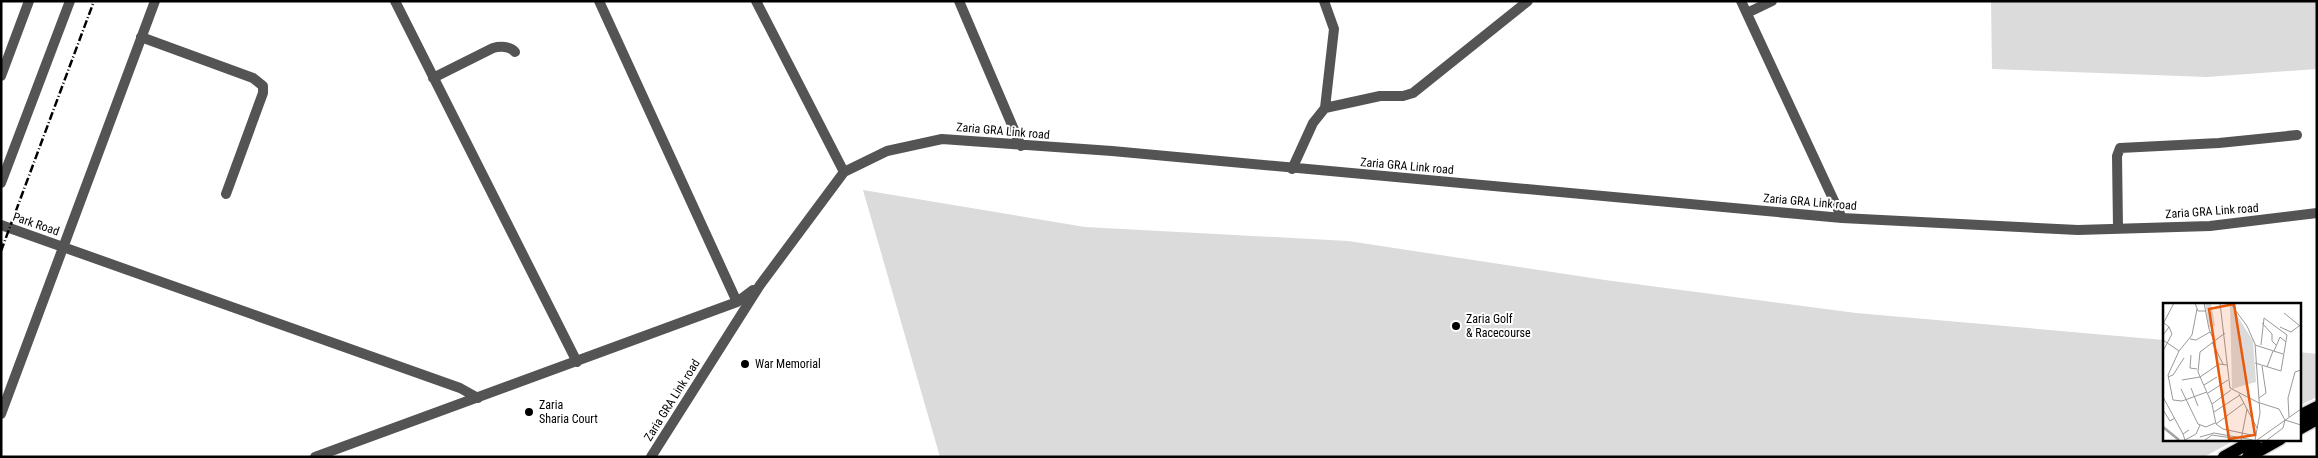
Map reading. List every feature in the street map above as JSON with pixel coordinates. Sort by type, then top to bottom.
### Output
[{"type":"main road","points":[[2300,416],[2317,407]]},
{"type":"main road","points":[[2300,428],[2317,419]]},
{"type":"main road","points":[[2224,457],[2254,440]]},
{"type":"main road","points":[[2248,457],[2278,440]]},
{"type":"street","points":[[1,76],[29,1]]},
{"type":"street","points":[[1,183],[70,1]]},
{"type":"street","points":[[1,414],[155,1]]},
{"type":"street","points":[[395,1],[577,362]]},
{"type":"street","points":[[599,1],[738,302]]},
{"type":"street","points":[[756,1],[844,172]]},
{"type":"street","points":[[959,1],[1021,146]]},
{"type":"street","points":[[1292,169],[1313,123],[1325,108],[1334,29],[1324,1]]},
{"type":"street","points":[[1325,108],[1380,96],[1404,96],[1413,93],[1528,1]]},
{"type":"street","points":[[1741,1],[1842,218]]},
{"type":"street","points":[[1747,13],[1772,1]]},
{"type":"street","points":[[141,37],[254,78],[263,86],[264,94],[226,194]]},
{"type":"street","points":[[433,78],[498,47],[512,48],[515,52]]},
{"type":"street","points":[[2118,228],[2117,156],[2120,148],[2219,144],[2298,135]]},
{"type":"street","name":"Zaria GRA Link road","points":[[651,457],[760,285],[844,172],[887,151],[942,139],[1112,151],[1842,218],[2078,230],[2210,226],[2317,213]]},
{"type":"street","name":"Park Road","points":[[1,225],[460,388],[478,398]]},
{"type":"street","points":[[315,457],[738,302],[760,285]]},
{"type":"shaded area","points":[[1991,1],[2317,1],[2317,69],[2207,77],[1992,69]]},
{"type":"shaded area","name":"Zaria Golf & Racecourse","points":[[863,190],[1085,227],[1348,241],[1605,280],[1856,313],[2163,340],[2163,440],[2235,440],[2204,457],[940,457]]},
{"type":"shaded area","points":[[2300,352],[2317,354],[2317,397],[2300,406]]},
{"type":"railway","points":[[1,251],[94,1]]},
{"type":"place","name":"Zaria Golf & Racecourse","points":[[1456,326]]},
{"type":"place","name":"War Memorial","points":[[745,364]]},
{"type":"place","name":"Zaria Sharia Court","points":[[529,412]]}]
